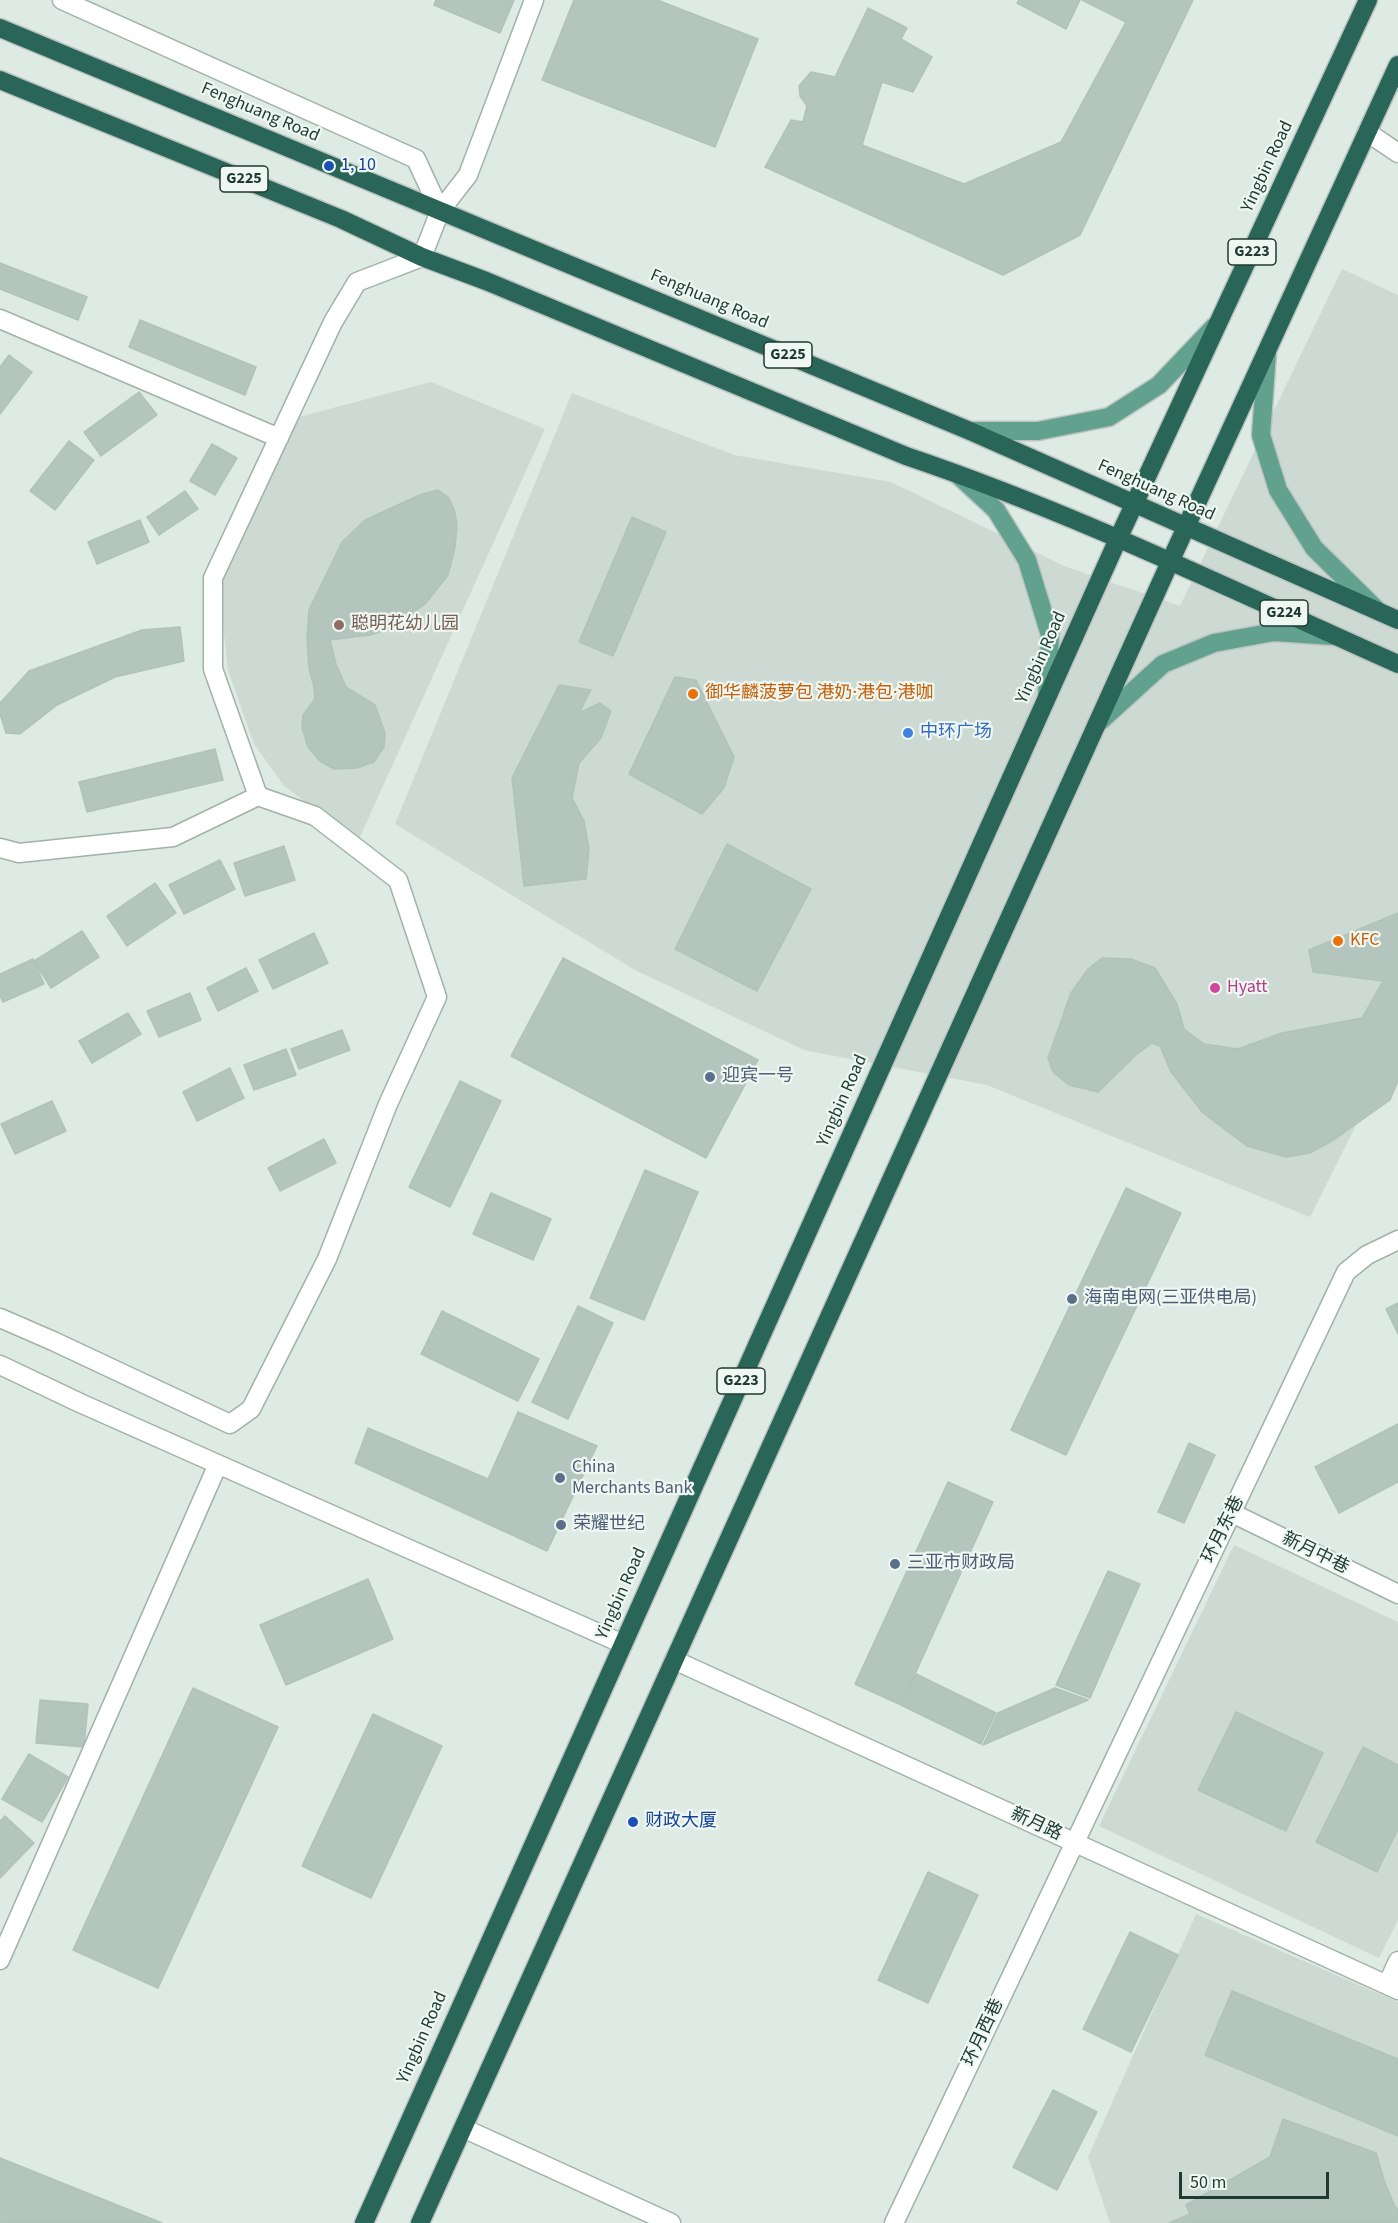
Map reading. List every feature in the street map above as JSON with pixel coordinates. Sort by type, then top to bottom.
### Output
[{"type":"highway","name":"Yingbin Road","points":[[364,2223],[1118,539],[1368,0]]},
{"type":"highway","name":"Fenghuang Road","points":[[0,28],[970,431],[1398,620]]},
{"type":"highway","name":"G223","points":[[420,2223],[1170,562],[1398,65]]},
{"type":"highway","name":"G225","points":[[0,80],[341,219],[422,256],[906,456],[955,473],[1118,539]]},
{"type":"highway","name":"G224","points":[[1118,539],[1398,664]]},
{"type":"main road","points":[[970,431],[1038,431],[1109,417],[1159,385],[1219,323]]},
{"type":"main road","points":[[1267,350],[1261,435],[1278,490],[1314,548],[1379,611]]},
{"type":"main road","points":[[955,473],[996,510],[1027,560],[1050,635],[1047,698]]},
{"type":"main road","points":[[1097,724],[1163,664],[1214,643],[1274,632],[1336,637]]},
{"type":"street","points":[[62,0],[416,159],[440,211]]},
{"type":"street","points":[[258,796],[213,669],[213,578],[333,322],[357,282],[422,256],[440,211],[468,175],[534,0]]},
{"type":"street","points":[[1367,132],[1398,153]]},
{"type":"street","points":[[0,319],[279,438]]},
{"type":"street","points":[[0,848],[19,853],[173,837],[258,796],[315,816],[398,880],[437,997],[387,1104],[327,1259],[251,1409],[230,1424],[0,1318]]},
{"type":"street","name":"环月东巷","points":[[1074,1842],[1346,1272],[1367,1255],[1398,1240]]},
{"type":"street","points":[[0,1365],[80,1403],[623,1644]]},
{"type":"street","points":[[0,1960],[218,1464]]},
{"type":"street","name":"新月中巷","points":[[1232,1513],[1398,1594]]},
{"type":"street","name":"新月路","points":[[674,1660],[1392,1988]]},
{"type":"street","name":"环月西巷","points":[[894,2223],[1074,1842]]},
{"type":"street","points":[[1392,1988],[1398,1961]]},
{"type":"street","points":[[463,2128],[671,2223]]},
{"type":"shaded area","points":[[1342,269],[1398,295],[1398,1041],[1310,1217],[987,1085],[804,1050],[635,970],[395,824],[572,393],[734,455],[891,482],[1064,566],[1180,606]]},
{"type":"shaded area","name":"聪明花幼儿园","points":[[431,382],[545,429],[358,841],[284,786],[254,744],[228,670],[218,581],[299,417]]},
{"type":"shaded area","points":[[1234,1545],[1398,1622],[1398,1920],[1379,1958],[1099,1826]]},
{"type":"shaded area","points":[[1196,1914],[1398,2002],[1398,2223],[1110,2223],[1088,2157]]},
{"type":"building","points":[[436,0],[514,0],[500,33],[434,5]]},
{"type":"building","points":[[574,0],[657,0],[758,39],[715,147],[542,80]]},
{"type":"building","points":[[1019,0],[1080,0],[1066,29],[1017,3]]},
{"type":"building","points":[[1082,0],[1193,0],[1080,235],[1003,275],[765,167],[791,120],[803,122],[807,106],[800,96],[799,86],[811,72],[835,77],[868,8],[907,28],[901,39],[932,57],[913,92],[882,82],[862,145],[964,184],[1061,142],[1126,22]]},
{"type":"building","points":[[0,263],[87,297],[78,320],[0,289]]},
{"type":"building","points":[[140,320],[256,367],[245,395],[129,347]]},
{"type":"building","points":[[9,355],[32,372],[0,414],[0,367]]},
{"type":"building","points":[[139,392],[157,415],[101,456],[84,432]]},
{"type":"building","points":[[69,441],[94,460],[55,510],[30,491]]},
{"type":"building","points":[[212,444],[237,458],[215,495],[190,481]]},
{"type":"building","points":[[438,490],[448,497],[454,509],[457,524],[455,547],[448,575],[426,603],[395,627],[370,635],[330,640],[336,664],[346,687],[375,705],[385,733],[384,747],[374,762],[357,768],[334,769],[320,761],[308,747],[302,728],[303,715],[315,699],[309,668],[307,639],[309,610],[342,542],[365,520],[422,494]]},
{"type":"building","points":[[185,491],[198,509],[159,535],[147,517]]},
{"type":"building","points":[[632,517],[666,532],[613,656],[579,642]]},
{"type":"building","points":[[140,520],[149,542],[97,564],[88,542]]},
{"type":"building","points":[[180,627],[184,661],[115,677],[57,705],[20,734],[6,733],[0,714],[0,703],[29,671],[142,630]]},
{"type":"building","points":[[675,677],[696,680],[734,757],[724,788],[702,814],[629,774]]},
{"type":"building","points":[[559,685],[591,690],[579,713],[600,703],[611,711],[601,738],[579,763],[572,798],[584,821],[589,849],[586,879],[524,886],[512,778]]},
{"type":"building","points":[[215,749],[223,780],[87,812],[79,782]]},
{"type":"building","points":[[727,844],[811,889],[757,991],[675,949]]},
{"type":"building","points":[[284,846],[295,880],[245,896],[234,863]]},
{"type":"building","points":[[220,860],[235,889],[184,914],[169,885]]},
{"type":"building","points":[[155,883],[176,913],[127,946],[107,916]]},
{"type":"building","points":[[1398,913],[1398,1081],[1390,1100],[1335,1139],[1310,1153],[1286,1157],[1247,1146],[1203,1113],[1171,1072],[1160,1046],[1152,1043],[1136,1055],[1098,1092],[1069,1085],[1053,1072],[1048,1058],[1071,993],[1088,969],[1102,958],[1131,959],[1155,968],[1177,1004],[1184,1029],[1204,1044],[1238,1049],[1282,1033],[1362,1018],[1383,981],[1313,972],[1309,950]]},
{"type":"building","points":[[82,931],[99,957],[51,988],[34,961]]},
{"type":"building","points":[[314,933],[328,963],[273,989],[259,960]]},
{"type":"building","points":[[563,958],[758,1060],[706,1158],[511,1056]]},
{"type":"building","points":[[33,959],[44,984],[3,1002],[0,996],[0,974]]},
{"type":"building","points":[[246,968],[258,991],[218,1011],[207,988]]},
{"type":"building","points":[[190,993],[201,1020],[159,1037],[147,1011]]},
{"type":"building","points":[[128,1013],[141,1034],[92,1063],[79,1041]]},
{"type":"building","points":[[342,1030],[350,1050],[299,1069],[291,1049]]},
{"type":"building","points":[[286,1049],[296,1075],[254,1090],[244,1065]]},
{"type":"building","points":[[230,1068],[244,1098],[197,1121],[183,1092]]},
{"type":"building","points":[[460,1081],[501,1101],[450,1207],[409,1187]]},
{"type":"building","points":[[52,1101],[66,1131],[15,1154],[1,1124]]},
{"type":"building","points":[[324,1139],[336,1163],[280,1191],[268,1168]]},
{"type":"building","points":[[645,1170],[698,1192],[644,1320],[590,1298]]},
{"type":"building","points":[[1126,1188],[1181,1213],[1066,1455],[1011,1430]]},
{"type":"building","points":[[491,1193],[551,1219],[533,1260],[473,1234]]},
{"type":"building","points":[[1398,1303],[1398,1334],[1386,1309]]},
{"type":"building","points":[[578,1306],[613,1323],[568,1419],[532,1402]]},
{"type":"building","points":[[442,1311],[539,1359],[518,1401],[421,1354]]},
{"type":"building","points":[[518,1412],[597,1446],[547,1551],[355,1463],[368,1428],[488,1479]]},
{"type":"building","points":[[1398,1424],[1398,1482],[1339,1513],[1315,1467]]},
{"type":"building","points":[[1189,1443],[1215,1455],[1184,1523],[1158,1512]]},
{"type":"building","points":[[948,1482],[993,1502],[901,1705],[855,1684]]},
{"type":"building","points":[[1108,1571],[1140,1584],[1090,1698],[1056,1685]]},
{"type":"building","points":[[368,1579],[393,1639],[286,1685],[260,1625]]},
{"type":"building","points":[[916,1674],[996,1713],[981,1744],[901,1705]]},
{"type":"building","points":[[193,1688],[278,1727],[158,1988],[73,1950]]},
{"type":"building","points":[[1055,1688],[1088,1700],[983,1745],[998,1713]]},
{"type":"building","points":[[40,1700],[88,1704],[84,1747],[36,1743]]},
{"type":"building","points":[[1236,1712],[1323,1753],[1286,1831],[1198,1790]]},
{"type":"building","points":[[373,1714],[442,1746],[371,1898],[302,1866]]},
{"type":"building","points":[[1363,1747],[1398,1765],[1398,1829],[1377,1872],[1316,1842]]},
{"type":"building","points":[[29,1754],[68,1777],[42,1822],[2,1799]]},
{"type":"building","points":[[5,1816],[34,1843],[0,1878],[0,1821]]},
{"type":"building","points":[[928,1872],[978,1895],[928,2003],[878,1980]]},
{"type":"building","points":[[1130,1932],[1178,1955],[1131,2052],[1083,2029]]},
{"type":"building","points":[[1232,1991],[1398,2059],[1398,2136],[1205,2055]]},
{"type":"building","points":[[1053,2090],[1097,2112],[1057,2190],[1013,2167]]},
{"type":"building","points":[[1283,2119],[1376,2153],[1384,2180],[1398,2210],[1398,2223],[1169,2223],[1190,2214],[1186,2205],[1270,2157]]},
{"type":"building","points":[[0,2158],[162,2223],[0,2223]]},
{"type":"place","name":"1, 10","points":[[329,166]]},
{"type":"place","name":"聪明花幼儿园","points":[[339,625]]},
{"type":"place","name":"御华麟菠萝包 港奶·港包·港咖","points":[[693,694]]},
{"type":"place","name":"中环广场","points":[[908,733]]},
{"type":"place","name":"KFC","points":[[1338,941]]},
{"type":"place","name":"Hyatt","points":[[1215,988]]},
{"type":"place","name":"迎宾一号","points":[[710,1077]]},
{"type":"place","name":"海南电网(三亚供电局)","points":[[1072,1299]]},
{"type":"place","name":"China Merchants Bank","points":[[560,1478]]},
{"type":"place","name":"荣耀世纪","points":[[561,1525]]},
{"type":"place","name":"三亚市财政局","points":[[895,1564]]},
{"type":"place","name":"财政大厦","points":[[633,1822]]}]
